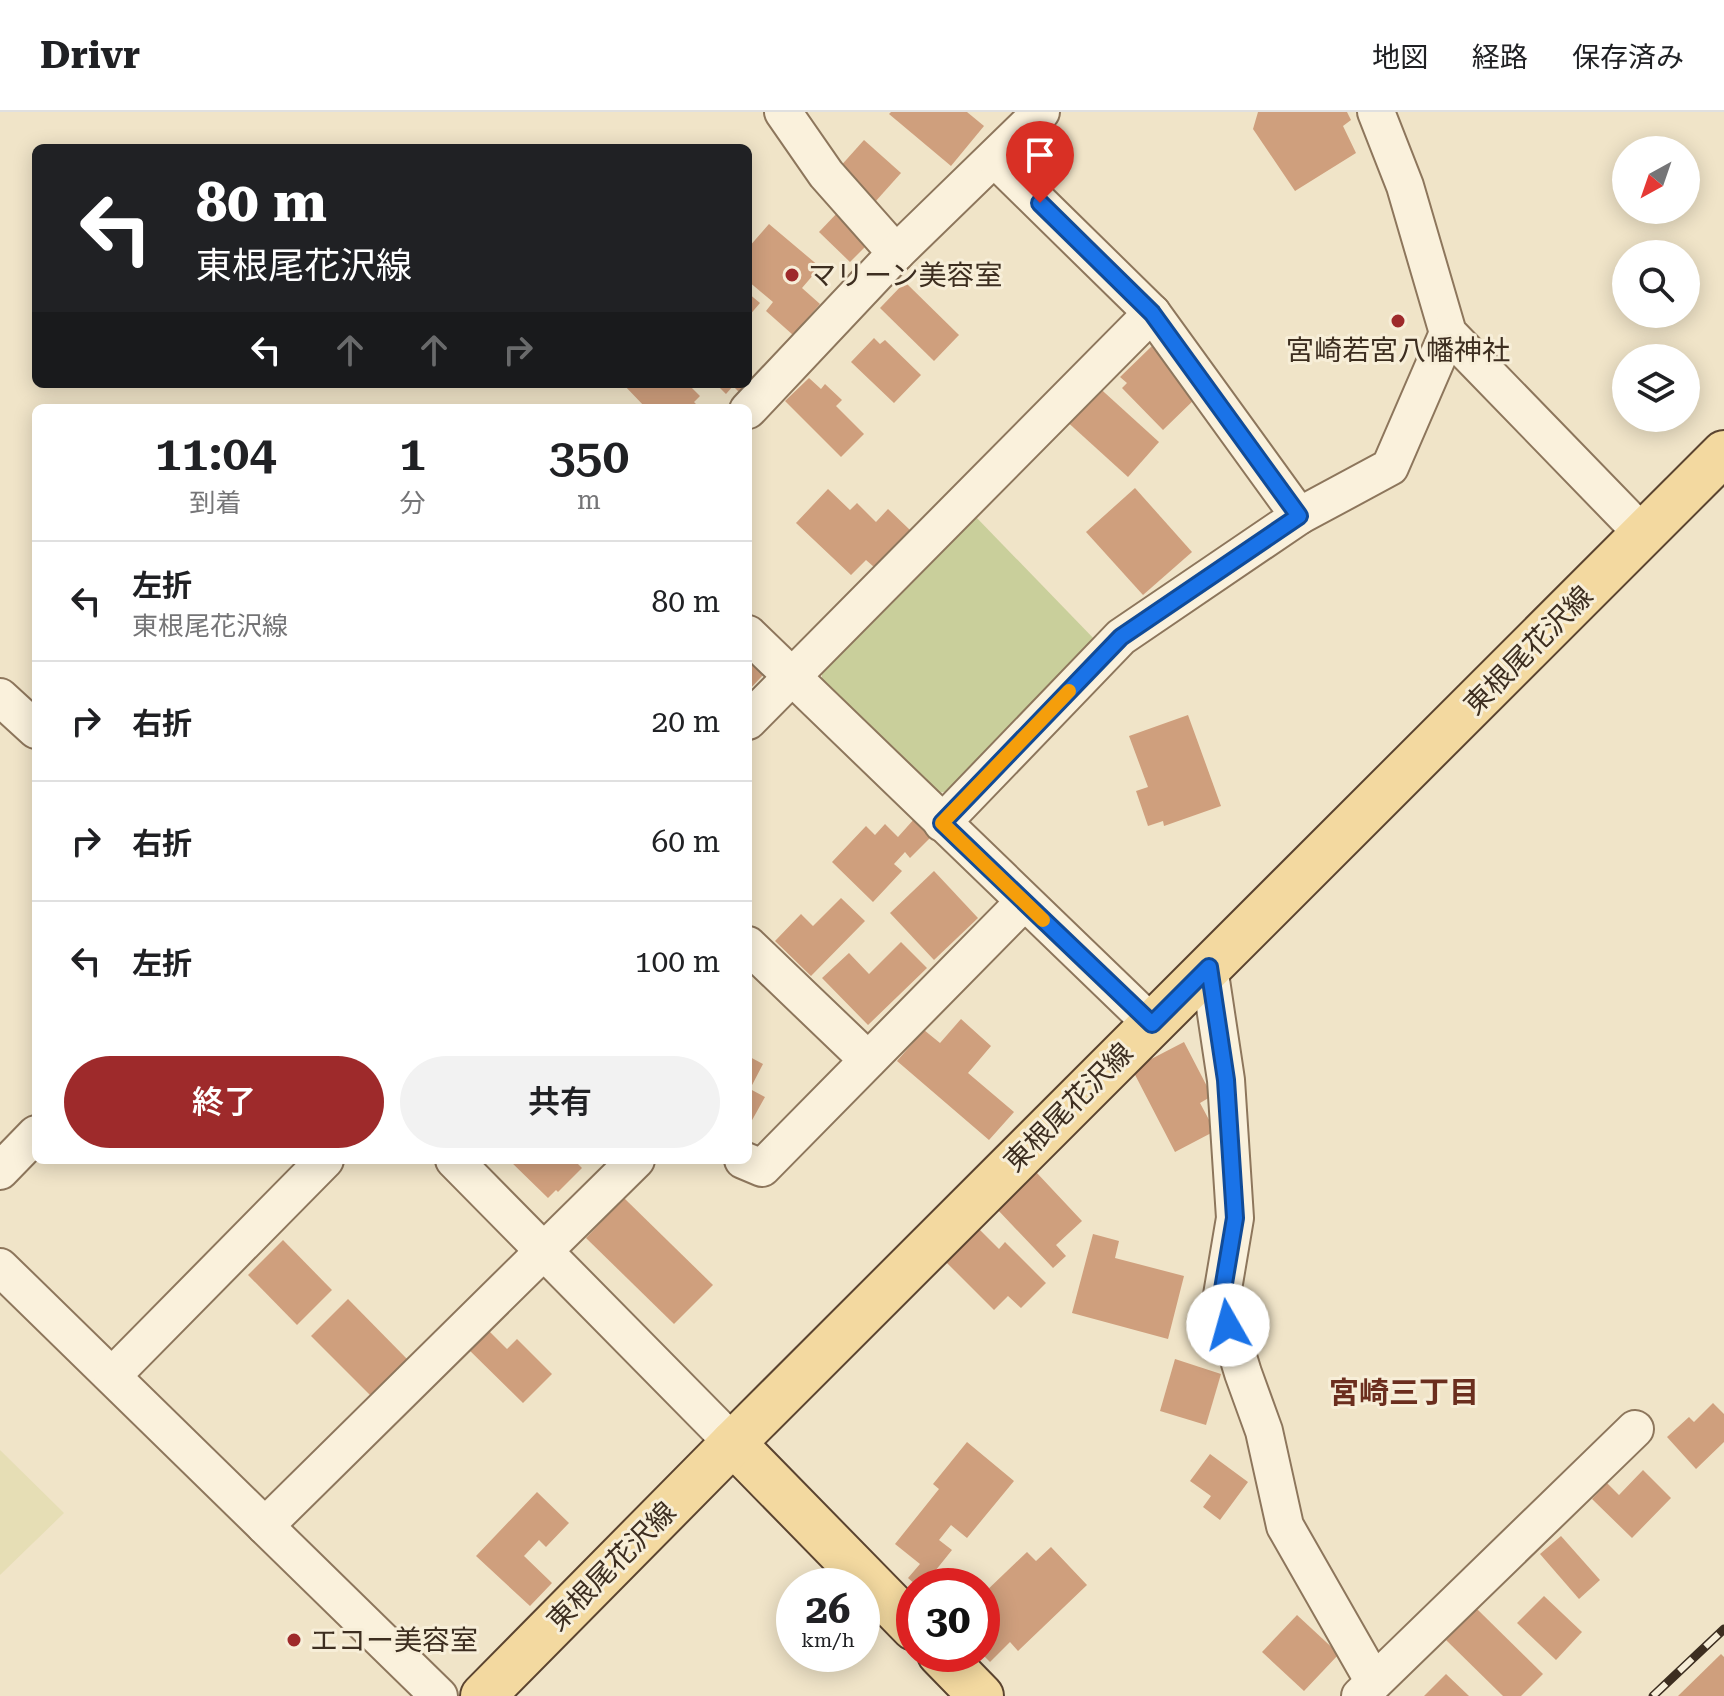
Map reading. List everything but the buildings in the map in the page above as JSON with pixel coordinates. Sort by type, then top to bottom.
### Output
[{"type":"main road","name":"東根尾花沢線","points":[[483,1696],[1724,453]]},
{"type":"main road","points":[[733,1443],[896,1610]]},
{"type":"main road","points":[[958,1672],[981,1696]]},
{"type":"street","points":[[783,112],[826,174],[896,253]]},
{"type":"street","points":[[752,406],[896,253],[1041,112]]},
{"type":"street","points":[[1376,112],[1405,186],[1448,333],[1643,534]]},
{"type":"street","points":[[995,159],[1152,313],[1299,516]]},
{"type":"street","points":[[752,717],[1152,313]]},
{"type":"street","points":[[942,823],[1121,637],[1299,516],[1390,467],[1448,333]]},
{"type":"street","points":[[752,638],[1152,1024]]},
{"type":"street","points":[[752,1164],[762,1168],[1024,902]]},
{"type":"street","points":[[752,949],[868,1060]]},
{"type":"street","points":[[1209,967],[1226,1080],[1235,1218],[1221,1301],[1264,1431],[1285,1526],[1367,1689],[1635,1429]]},
{"type":"street","points":[[0,1171],[32,1138]]},
{"type":"street","points":[[112,1376],[321,1164]]},
{"type":"street","points":[[458,1164],[733,1443]]},
{"type":"street","points":[[265,1526],[632,1164]]},
{"type":"street","points":[[0,1267],[439,1696]]},
{"type":"shaded area","points":[[0,1450],[64,1513],[0,1575]]},
{"type":"green space","points":[[974,515],[1098,643],[957,790],[930,794],[822,686],[822,665]]},
{"type":"railway","points":[[1653,1696],[1724,1629]]},
{"type":"slow traffic","points":[[1043,920],[942,823],[1069,691]]},
{"type":"place","name":"マリーン美容室","points":[[792,275]]},
{"type":"place","name":"宮崎若宮八幡神社","points":[[1398,321]]},
{"type":"place","name":"エコー美容室","points":[[294,1640]]},
{"type":"district","name":"宮崎三丁目","points":[[1404,1393]]},
{"type":"route","points":[[1040,203],[1152,313],[1299,516],[1121,637],[942,823],[1152,1024],[1209,967],[1226,1080],[1235,1218],[1221,1301],[1228,1325]]}]
